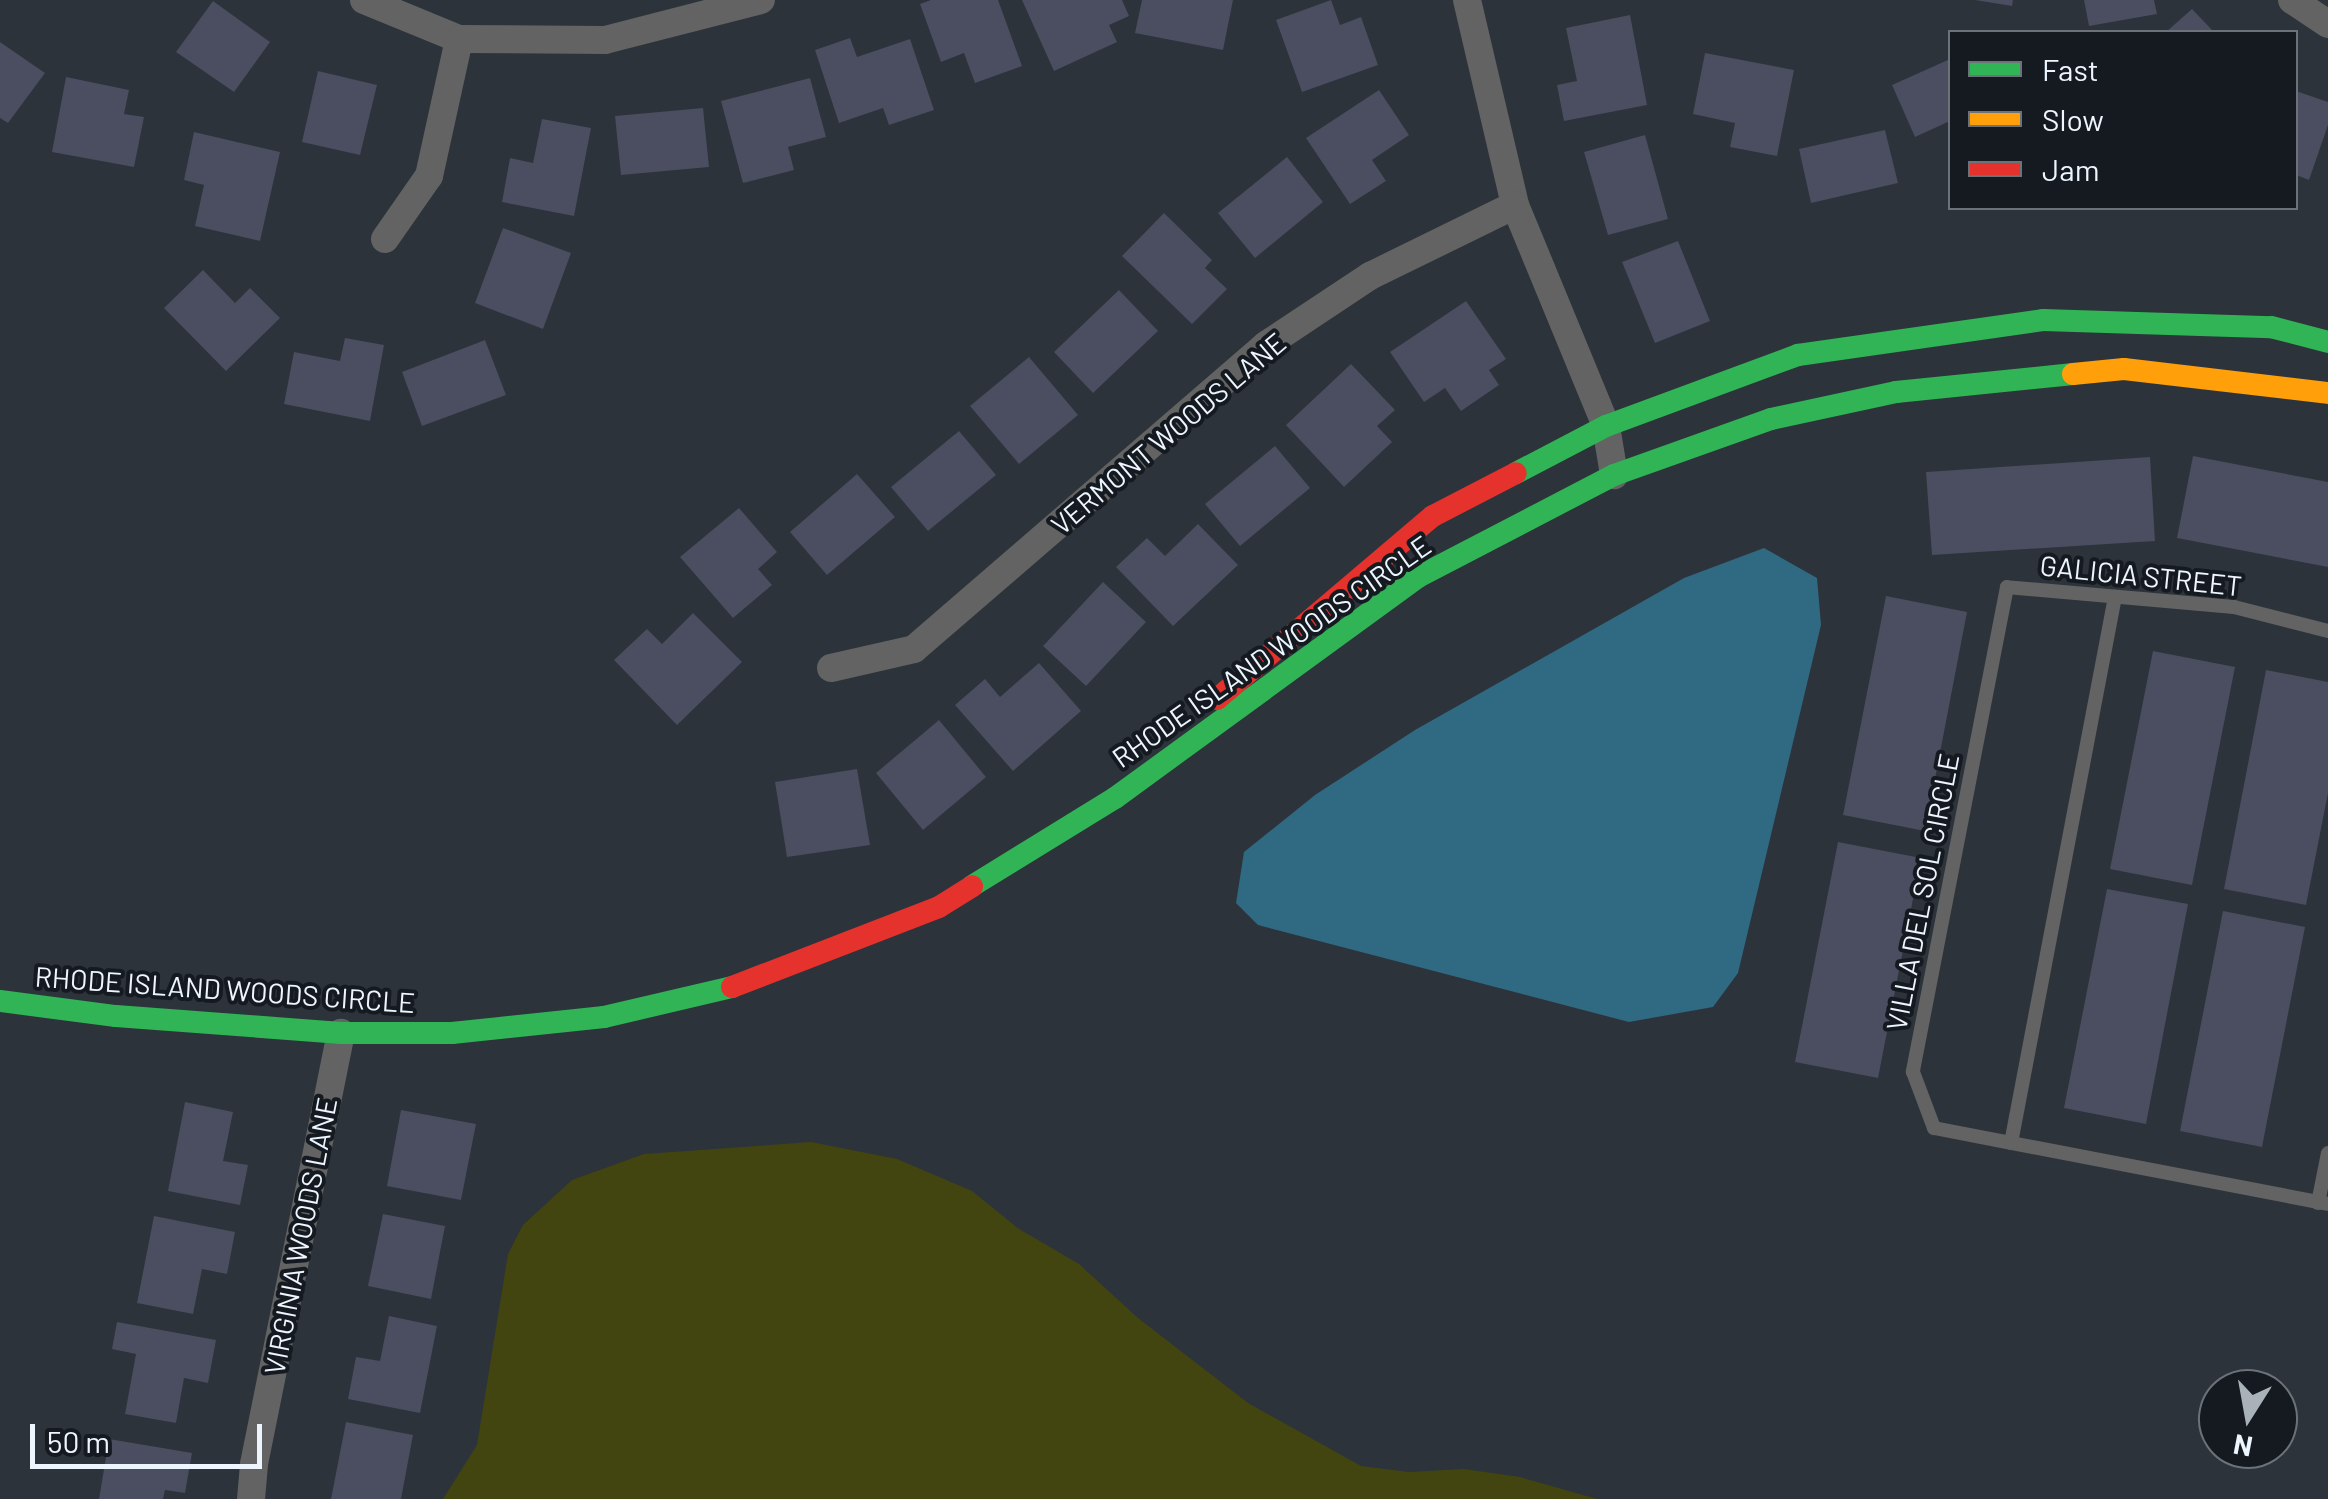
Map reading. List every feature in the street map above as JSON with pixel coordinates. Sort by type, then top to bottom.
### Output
[{"type":"street","points":[[364,0],[460,39],[605,40],[761,0]]},
{"type":"street","points":[[1467,0],[1515,205],[1606,426],[1614,474]]},
{"type":"street","points":[[2292,0],[2328,24]]},
{"type":"street","points":[[385,239],[430,176],[460,39]]},
{"type":"street","name":"VERMONT WOODS LANE","points":[[832,668],[914,649],[1266,345],[1370,276],[1515,205]]},
{"type":"street","name":"RHODE ISLAND WOODS CIRCLE","points":[[1115,798],[1238,678],[1434,516],[1606,426],[1798,355],[2043,320],[2271,328],[2328,342]]},
{"type":"street","name":"RHODE ISLAND WOODS CIRCLE","points":[[0,1001],[116,1016],[340,1033],[452,1033],[585,1019],[734,987],[939,908],[1115,798],[1418,577],[1614,474],[1771,420],[1896,392],[2124,369],[2288,385],[2328,394]]},
{"type":"street","name":"VIRGINIA WOODS LANE","points":[[251,1499],[254,1464],[340,1033]]},
{"type":"lane","name":"GALICIA STREET","points":[[2007,587],[2234,607],[2328,631]]},
{"type":"lane","name":"VILLA DEL SOL CIRCLE","points":[[2007,587],[1913,1072],[1934,1128],[2323,1203]]},
{"type":"lane","points":[[2010,1143],[2115,596]]},
{"type":"lane","points":[[2323,1203],[2328,1153]]},
{"type":"shaded area","points":[[811,1142],[897,1159],[972,1191],[1019,1229],[1079,1264],[1138,1318],[1248,1403],[1361,1466],[1409,1472],[1464,1469],[1520,1477],[1597,1499],[443,1499],[477,1445],[508,1254],[523,1225],[572,1180],[644,1154]]},
{"type":"water","points":[[1764,548],[1817,578],[1821,625],[1738,973],[1713,1007],[1629,1022],[1258,925],[1236,903],[1244,852],[1315,795],[1415,730],[1684,578]]},
{"type":"building","points":[[931,0],[998,0],[1022,66],[975,83],[964,53],[941,62],[920,4]]},
{"type":"building","points":[[1022,0],[1122,0],[1129,16],[1109,25],[1117,42],[1054,71]]},
{"type":"building","points":[[1142,0],[1233,0],[1223,50],[1135,33]]},
{"type":"building","points":[[1331,0],[1340,25],[1361,17],[1378,65],[1302,92],[1276,20]]},
{"type":"building","points":[[1975,0],[2013,0],[2012,6]]},
{"type":"building","points":[[2084,0],[2154,0],[2157,14],[2089,26]]},
{"type":"building","points":[[213,1],[270,42],[234,92],[176,52]]},
{"type":"building","points":[[2192,9],[2212,30],[2168,30]]},
{"type":"building","points":[[1630,15],[1647,105],[1564,121],[1557,85],[1577,81],[1566,28]]},
{"type":"building","points":[[850,38],[857,57],[910,39],[934,110],[889,125],[883,108],[839,123],[815,50]]},
{"type":"building","points":[[0,42],[45,73],[8,123],[0,118]]},
{"type":"building","points":[[1705,53],[1794,70],[1777,156],[1730,147],[1735,123],[1693,114]]},
{"type":"building","points":[[1948,60],[1948,122],[1915,137],[1892,85]]},
{"type":"building","points":[[318,71],[377,85],[360,155],[302,142]]},
{"type":"building","points":[[66,77],[129,90],[124,114],[144,117],[134,167],[52,152]]},
{"type":"building","points":[[810,78],[826,137],[788,147],[794,170],[743,183],[721,101]]},
{"type":"building","points":[[1379,90],[1409,135],[1372,160],[1386,181],[1350,204],[1306,138]]},
{"type":"building","points":[[2298,92],[2328,102],[2328,125],[2309,180],[2298,176]]},
{"type":"building","points":[[703,108],[709,167],[621,175],[615,116]]},
{"type":"building","points":[[542,119],[591,128],[574,216],[502,202],[510,158],[533,163]]},
{"type":"building","points":[[1885,130],[1898,183],[1811,203],[1799,149]]},
{"type":"building","points":[[194,132],[280,152],[260,241],[195,226],[204,185],[184,180]]},
{"type":"building","points":[[1645,135],[1668,219],[1608,235],[1584,152]]},
{"type":"building","points":[[1287,157],[1323,202],[1255,258],[1218,213]]},
{"type":"building","points":[[1164,213],[1212,260],[1205,268],[1227,289],[1192,324],[1122,256]]},
{"type":"building","points":[[503,228],[571,253],[543,329],[475,303]]},
{"type":"building","points":[[1678,241],[1710,321],[1655,343],[1622,262]]},
{"type":"building","points":[[203,270],[235,303],[250,288],[280,318],[226,371],[164,308]]},
{"type":"building","points":[[1119,290],[1158,331],[1093,393],[1054,352]]},
{"type":"building","points":[[1466,301],[1506,359],[1489,370],[1499,385],[1461,411],[1445,388],[1424,402],[1390,352]]},
{"type":"building","points":[[345,338],[384,345],[370,421],[284,404],[294,352],[340,361]]},
{"type":"building","points":[[485,340],[506,395],[422,426],[402,372]]},
{"type":"building","points":[[1029,357],[1078,415],[1019,464],[970,406]]},
{"type":"building","points":[[1351,364],[1395,410],[1377,426],[1392,442],[1344,487],[1286,425]]},
{"type":"building","points":[[959,431],[996,475],[928,531],[891,487]]},
{"type":"building","points":[[1275,446],[1310,488],[1240,546],[1205,504]]},
{"type":"building","points":[[2193,456],[2328,482],[2328,567],[2177,538]]},
{"type":"building","points":[[2150,457],[2155,541],[1932,555],[1926,472]]},
{"type":"building","points":[[857,474],[895,517],[827,575],[790,532]]},
{"type":"building","points":[[739,508],[777,552],[758,569],[772,585],[733,618],[680,557]]},
{"type":"building","points":[[1198,524],[1238,565],[1173,626],[1116,567],[1147,538],[1165,556]]},
{"type":"building","points":[[1103,582],[1146,622],[1086,686],[1043,646]]},
{"type":"building","points":[[1886,596],[1967,612],[1925,831],[1843,815]]},
{"type":"building","points":[[693,613],[742,662],[677,725],[614,660],[647,629],[662,644]]},
{"type":"building","points":[[2153,651],[2235,667],[2192,885],[2110,869]]},
{"type":"building","points":[[1039,663],[1081,711],[1013,771],[955,705],[985,679],[1000,697]]},
{"type":"building","points":[[2266,670],[2328,682],[2328,793],[2306,905],[2224,889]]},
{"type":"building","points":[[939,720],[986,777],[923,830],[876,773]]},
{"type":"building","points":[[857,769],[870,845],[787,857],[775,782]]},
{"type":"building","points":[[1838,842],[1921,858],[1878,1078],[1795,1062]]},
{"type":"building","points":[[2107,889],[2188,904],[2146,1124],[2064,1108]]},
{"type":"building","points":[[2223,911],[2305,927],[2262,1147],[2180,1131]]},
{"type":"building","points":[[185,1102],[233,1112],[223,1161],[248,1165],[240,1205],[168,1191]]},
{"type":"building","points":[[401,1110],[476,1124],[461,1200],[387,1186]]},
{"type":"building","points":[[383,1214],[445,1226],[431,1299],[368,1286]]},
{"type":"building","points":[[154,1216],[235,1232],[227,1274],[202,1269],[193,1314],[137,1303]]},
{"type":"building","points":[[389,1316],[437,1326],[420,1413],[348,1399],[356,1357],[380,1361]]},
{"type":"building","points":[[117,1322],[216,1340],[208,1383],[184,1378],[176,1423],[125,1414],[136,1354],[112,1349]]},
{"type":"building","points":[[346,1422],[413,1435],[401,1499],[331,1499]]},
{"type":"building","points":[[109,1439],[192,1453],[185,1493],[165,1490],[163,1499],[99,1499]]},
{"type":"traffic: fast","points":[[1516,473],[1606,426],[1798,355],[2043,320],[2271,327],[2328,342]]},
{"type":"traffic: fast","points":[[972,886],[1115,798],[1418,577],[1614,475],[1771,419],[1896,392],[2073,374]]},
{"type":"traffic: fast","points":[[0,1001],[116,1016],[341,1033],[452,1033],[604,1017],[732,987]]},
{"type":"traffic: slow","points":[[2073,374],[2124,369],[2328,393]]},
{"type":"traffic: jam","points":[[1217,699],[1433,516],[1516,473]]},
{"type":"traffic: jam","points":[[732,987],[939,907],[972,886]]}]
